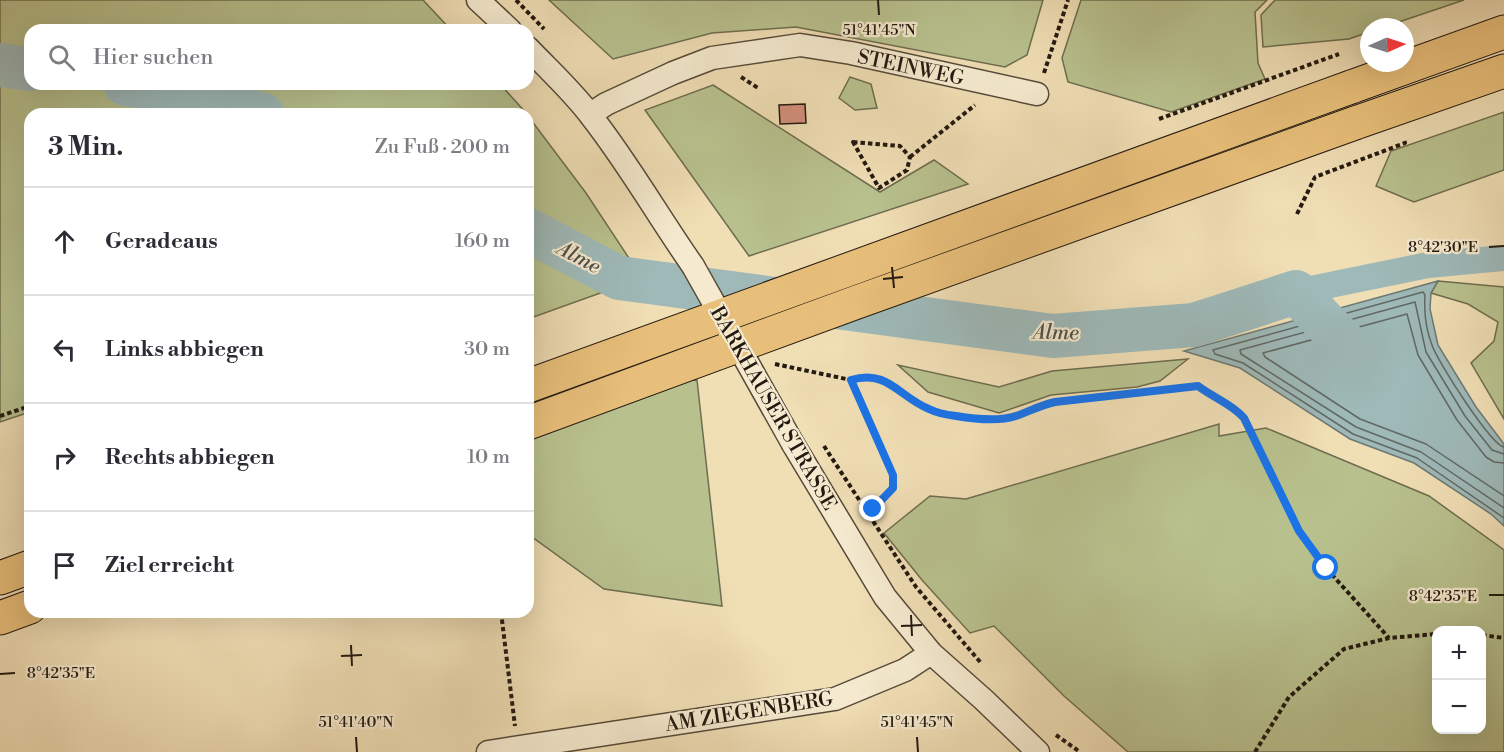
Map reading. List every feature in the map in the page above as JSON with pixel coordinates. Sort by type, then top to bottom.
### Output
[{"type":"highway","points":[[534,384],[1504,32]]},
{"type":"highway","points":[[534,421],[868,298],[1504,71]]},
{"type":"highway","points":[[0,578],[24,569]]},
{"type":"highway","points":[[0,618],[24,609]]},
{"type":"street","points":[[478,0],[504,24]]},
{"type":"street","name":"STEINWEG","points":[[591,114],[606,104],[663,77],[712,58],[800,45],[851,53],[1037,94]]},
{"type":"street","name":"BARKHAUSER STRASSE","points":[[534,54],[591,114],[693,266],[793,444],[885,597],[931,653],[1038,752]]},
{"type":"street","name":"AM ZIEGENBERG","points":[[488,752],[835,699],[905,670],[931,653]]},
{"type":"path","points":[[1037,94],[1068,0]]},
{"type":"path","points":[[1159,119],[1339,54]]},
{"type":"path","points":[[910,157],[900,146],[853,142],[879,188],[907,170],[910,157],[988,94],[991,84]]},
{"type":"path","points":[[1297,214],[1315,177],[1405,143],[1404,139]]},
{"type":"path","points":[[873,509],[893,488],[893,475],[851,380],[864,376],[884,379],[929,409],[955,416],[990,418],[1014,417],[1055,402],[1198,386],[1235,408],[1244,418],[1299,531],[1326,568],[1389,638]]},
{"type":"path","points":[[0,416],[24,408]]},
{"type":"path","points":[[818,436],[916,587],[971,653]]},
{"type":"path","points":[[502,618],[517,748]]},
{"type":"path","points":[[1255,752],[1289,697],[1344,649],[1389,638],[1432,634]]},
{"type":"path","points":[[1486,636],[1504,638]]},
{"type":"green space","points":[[0,0],[423,0],[445,24],[24,24],[24,90],[505,90],[522,108],[24,108],[24,414],[0,422]]},
{"type":"green space","points":[[549,0],[1043,0],[1027,55],[1005,67],[796,27],[712,33],[613,59]]},
{"type":"green space","points":[[1081,0],[1267,0],[1255,12],[1258,63],[1265,79],[1171,112],[1068,82],[1062,58]]},
{"type":"green space","points":[[1275,0],[1464,0],[1411,18],[1360,18],[1360,35],[1349,39],[1263,47],[1261,15]]},
{"type":"green space","points":[[850,77],[871,84],[877,108],[855,110],[839,98]]},
{"type":"green space","points":[[713,85],[880,192],[934,160],[968,184],[749,256],[645,110]]},
{"type":"green space","points":[[1504,112],[1504,170],[1414,202],[1376,186],[1391,151]]},
{"type":"green space","points":[[534,124],[586,193],[642,278],[534,317]]},
{"type":"green space","points":[[1438,281],[1504,287],[1504,419],[1471,363],[1494,341],[1498,322],[1468,304],[1431,293]]},
{"type":"green space","points":[[1188,359],[1160,381],[1137,387],[1051,395],[999,413],[928,392],[898,365],[999,387],[1052,371]]},
{"type":"green space","points":[[697,380],[722,606],[604,589],[534,538],[534,389]]},
{"type":"green space","points":[[1219,424],[1219,436],[1266,428],[1429,496],[1504,550],[1504,752],[1128,752],[1064,696],[994,626],[970,633],[922,580],[884,533],[930,496],[966,499]]},
{"type":"water","points":[[1438,281],[1431,293],[1430,309],[1438,345],[1476,407],[1504,444],[1504,526],[1491,514],[1414,463],[1350,439],[1240,368],[1184,351]]},
{"type":"building","points":[[805,104],[806,123],[780,124],[779,105]]},
{"type":"waterway","name":"Alme","points":[[0,65],[24,68]]},
{"type":"waterway","name":"Alme","points":[[162,90],[237,108]]},
{"type":"waterway","name":"Alme","points":[[534,233],[619,278],[1053,336],[1194,325],[1296,292],[1359,358]]},
{"type":"waterway","points":[[1296,292],[1428,265],[1504,258]]},
{"type":"route","points":[[873,509],[893,488],[893,475],[851,380],[864,376],[884,379],[929,409],[955,416],[982,418],[1014,417],[1055,402],[1198,386],[1235,408],[1244,418],[1299,531],[1326,568]]}]
